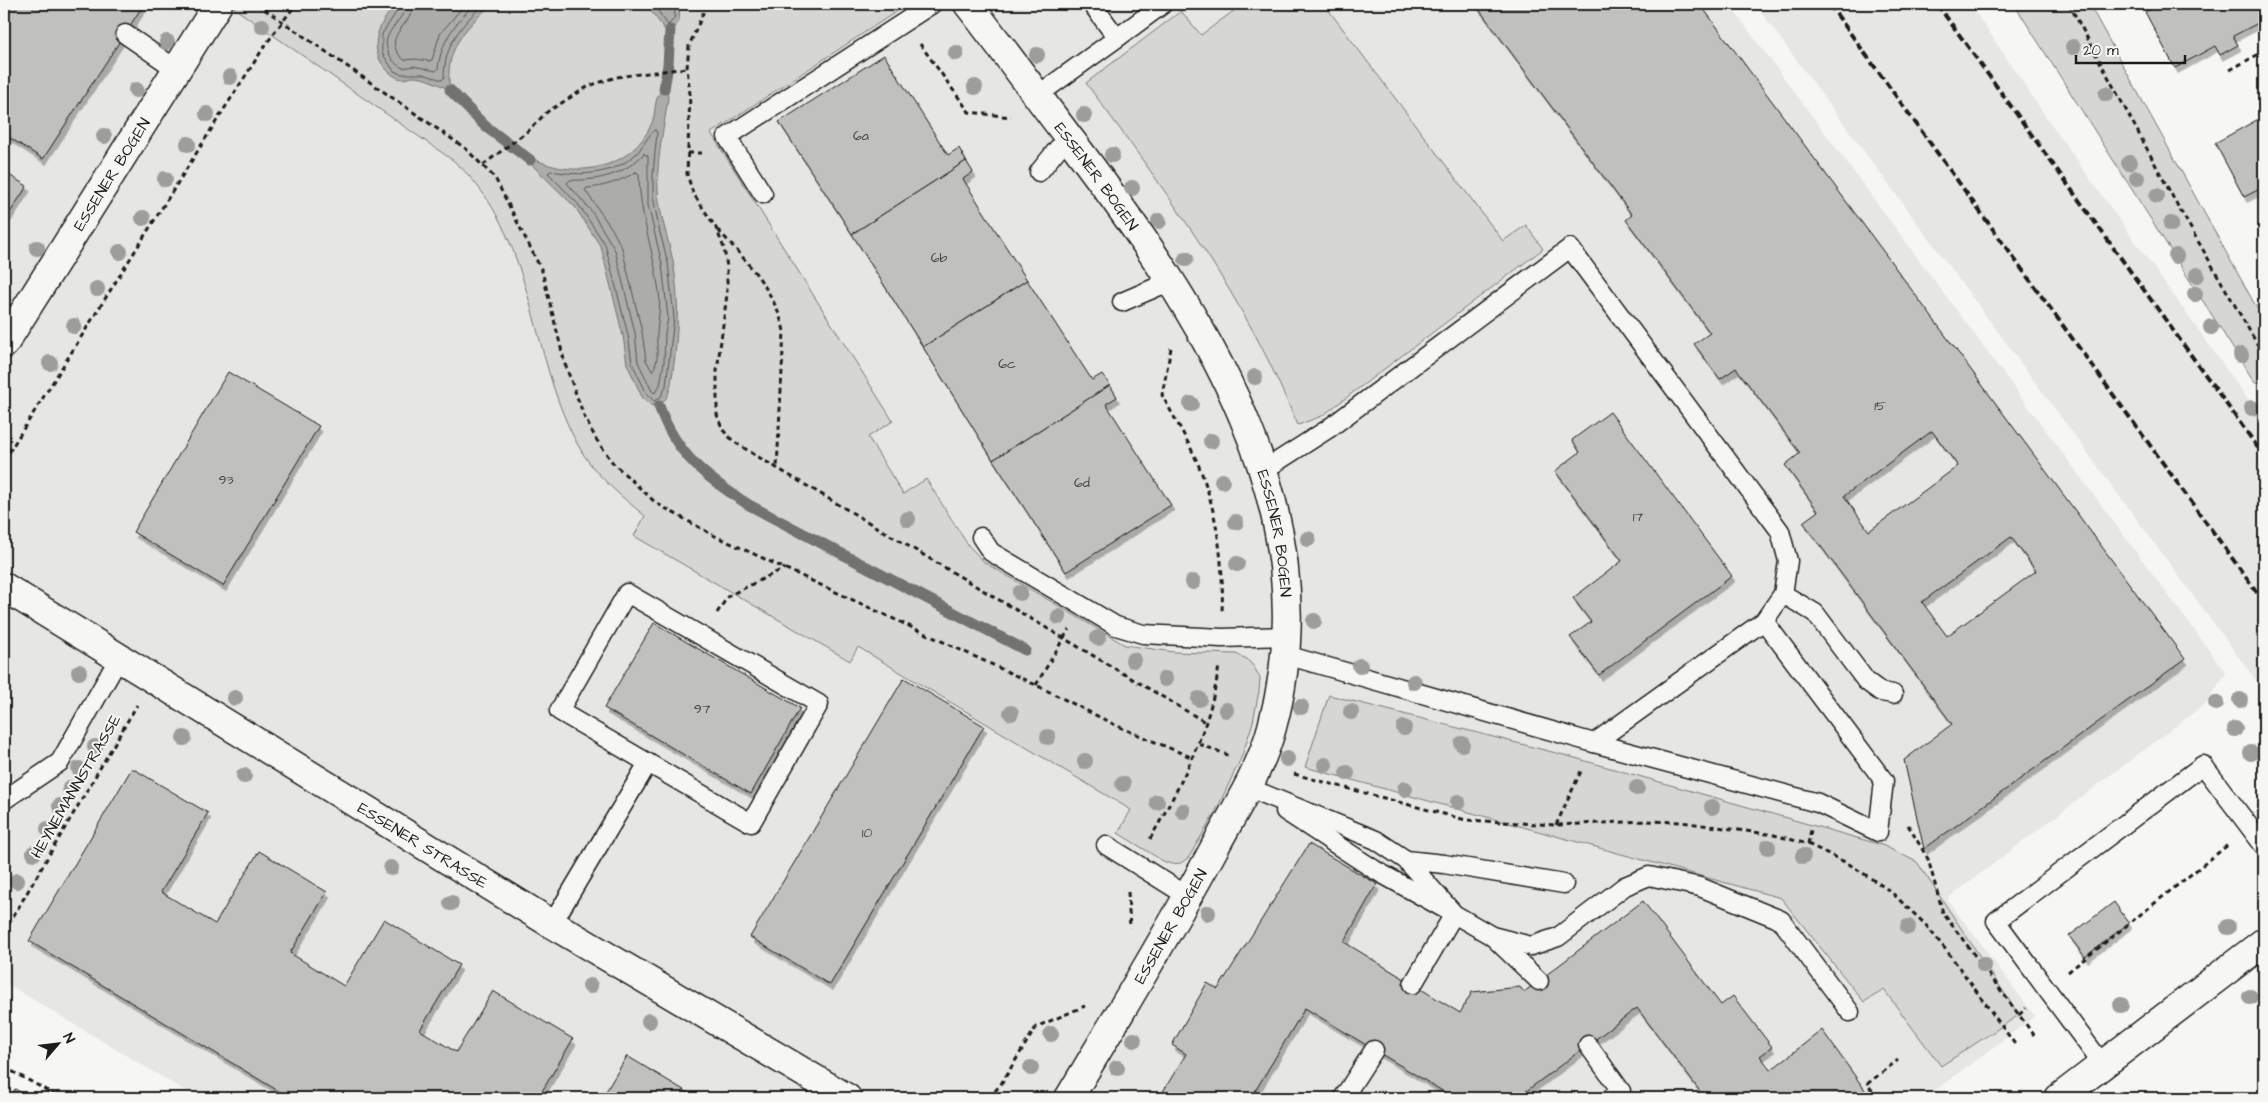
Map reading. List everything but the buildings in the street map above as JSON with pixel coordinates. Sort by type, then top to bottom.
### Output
[{"type":"street","name":"ESSENER BOGEN","points":[[4,344],[218,4]]},
{"type":"street","name":"ESSENER BOGEN","points":[[968,4],[1038,95],[1151,249],[1218,362],[1244,418],[1264,470],[1275,508],[1287,591],[1287,645],[1272,728],[1247,787],[1188,896],[1069,1098]]},
{"type":"street","name":"ESSENER STRASSE","points":[[4,587],[552,924],[847,1098]]},
{"type":"street","points":[[2060,1098],[2264,942]]},
{"type":"lane","points":[[763,194],[727,137],[932,4]]},
{"type":"lane","points":[[1092,4],[1117,38]]},
{"type":"lane","points":[[1038,95],[1163,4]]},
{"type":"lane","points":[[124,34],[176,69]]},
{"type":"lane","points":[[1039,172],[1068,136]]},
{"type":"lane","points":[[1264,470],[1328,429],[1570,248],[1780,530],[1788,561],[1783,594],[1764,621],[1594,743]]},
{"type":"lane","points":[[1122,302],[1170,281]]},
{"type":"lane","points":[[982,537],[991,552],[1116,626],[1143,634],[1222,638],[1287,645],[1594,743],[1818,803],[1878,832],[1884,781],[1764,621]]},
{"type":"lane","points":[[627,593],[819,704],[751,823],[648,763],[559,711],[627,593]]},
{"type":"lane","points":[[1783,594],[1815,613],[1866,681],[1881,692],[1893,694]]},
{"type":"lane","points":[[4,800],[60,762],[119,658]]},
{"type":"lane","points":[[552,924],[648,763]]},
{"type":"lane","points":[[2104,1065],[1996,921],[2203,765],[2264,846]]},
{"type":"lane","points":[[1247,787],[1376,840],[1406,860],[1454,914]]},
{"type":"lane","points":[[1247,787],[1375,870],[1492,936],[1539,981]]},
{"type":"lane","points":[[1106,845],[1188,896]]},
{"type":"lane","points":[[1406,860],[1444,864],[1564,884]]},
{"type":"lane","points":[[1492,936],[1531,946],[1558,936],[1625,886],[1649,876],[1700,887],[1781,920],[1850,1012]]},
{"type":"lane","points":[[1413,984],[1454,914]]},
{"type":"lane","points":[[1588,1045],[1621,1091],[1611,1098]]},
{"type":"lane","points":[[1343,1098],[1374,1050]]},
{"type":"path","points":[[258,4],[465,148],[483,165],[503,192],[542,271],[563,356],[577,398],[596,439],[613,463],[656,503],[684,520],[1036,685],[1117,726],[1193,758]]},
{"type":"path","points":[[4,460],[214,126],[296,4]]},
{"type":"path","points":[[707,4],[689,46],[685,68],[690,94],[687,174],[693,193],[716,228],[751,266],[779,311],[784,331],[777,468]]},
{"type":"path","points":[[2069,4],[2175,201],[2264,356]]},
{"type":"path","points":[[904,22],[969,112],[1018,118]]},
{"type":"path","points":[[2230,70],[2264,51]]},
{"type":"path","points":[[483,165],[529,130],[547,112],[589,86],[616,77],[685,68]]},
{"type":"path","points":[[716,228],[724,248],[727,267],[727,294],[717,372],[717,415],[723,430],[733,441],[1205,722]]},
{"type":"path","points":[[1130,933],[1127,880],[1173,800],[1193,758],[1205,722],[1218,670],[1222,638],[1220,565],[1212,508],[1202,474],[1186,438],[1162,395],[1173,340]]},
{"type":"path","points":[[702,636],[728,596],[785,568]]},
{"type":"path","points":[[1036,685],[1082,606]]},
{"type":"path","name":"HEYNEMANNSTRASSE","points":[[4,932],[152,679]]},
{"type":"path","points":[[1556,825],[1594,743]]},
{"type":"path","points":[[1884,781],[1928,859],[1943,913],[2034,1035]]},
{"type":"path","points":[[2018,1014],[2046,989],[2250,828]]},
{"type":"path","points":[[989,1098],[1001,1084],[1036,1027],[1092,1003]]},
{"type":"path","points":[[1878,1098],[1867,1084],[1898,1060]]},
{"type":"path","points":[[4,1067],[61,1098]]},
{"type":"shaded area","points":[[4,4],[1729,4],[2226,673],[2206,703],[1947,899],[2035,1016],[1925,1098],[197,1098],[4,982]]},
{"type":"shaded area","points":[[237,4],[908,4],[711,133],[893,421],[868,437],[903,494],[926,479],[968,545],[984,562],[1125,645],[1174,652],[1236,654],[1247,659],[1254,667],[1260,678],[1259,691],[1253,722],[1242,756],[1216,811],[1189,857],[1181,863],[1171,864],[1163,861],[1118,833],[1131,810],[858,647],[850,661],[634,536],[645,516],[599,475],[578,445],[562,410],[549,373],[516,259],[501,223],[481,190],[454,161],[234,8]]},
{"type":"shaded area","points":[[1243,4],[1324,4],[1503,241],[1526,225],[1543,249],[1322,416],[1298,425],[1255,334],[1211,260],[1150,170],[1086,83],[1181,11],[1201,35]]},
{"type":"shaded area","points":[[1755,4],[1970,4],[2048,120],[2264,422],[2264,691]]},
{"type":"shaded area","points":[[2014,4],[2089,4],[2264,321],[2264,381],[2255,383]]},
{"type":"shaded area","points":[[1329,695],[1568,756],[1882,845],[1917,862],[2019,1015],[1941,1066],[1884,990],[1864,1002],[1781,898],[1305,767]]},
{"type":"water","points":[[397,4],[492,4],[473,22],[458,41],[450,63],[450,90],[423,78],[398,78],[384,67],[376,46],[378,31],[386,17]]},
{"type":"water","points":[[646,4],[680,4],[679,21],[675,28],[665,30]]},
{"type":"water","points":[[664,89],[667,90],[668,98],[659,155],[658,190],[662,217],[673,261],[677,291],[677,334],[669,392],[662,403],[652,406],[642,397],[627,364],[623,336],[601,247],[575,207],[529,162],[534,159],[568,169],[586,169],[603,166],[619,159],[633,150],[644,137],[653,120],[658,95]]},
{"type":"waterway","points":[[664,89],[668,65],[670,30]]},
{"type":"waterway","points":[[450,90],[485,126],[530,160]]},
{"type":"waterway","points":[[659,406],[674,438],[684,452],[707,475],[734,495],[749,505],[1025,650]]},
{"type":"railway","points":[[1829,4],[2264,602]]},
{"type":"railway","points":[[1937,4],[2264,456]]}]
